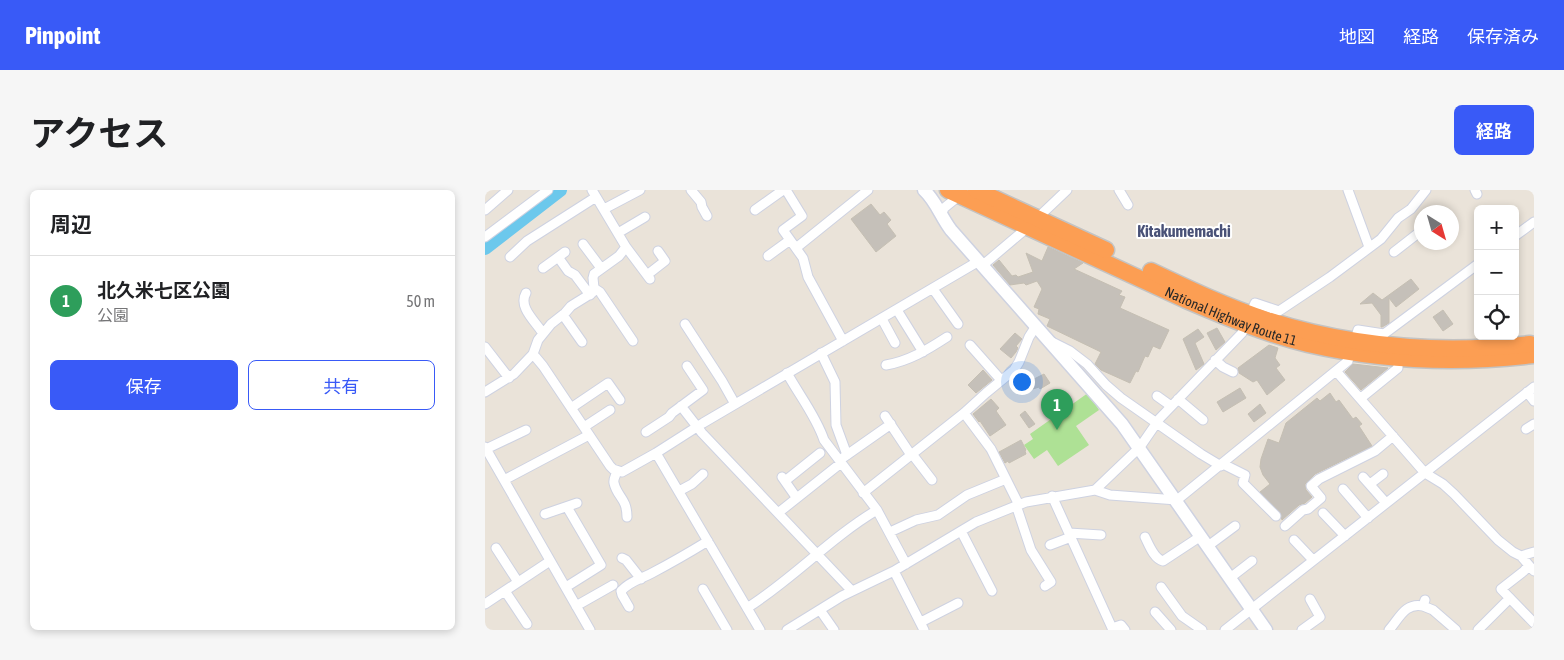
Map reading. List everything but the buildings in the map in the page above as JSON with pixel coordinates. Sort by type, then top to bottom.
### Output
[{"type":"highway","name":"National Highway Route 11","points":[[976,190],[1033,222],[1186,300],[1249,319],[1307,344],[1353,347],[1478,349],[1534,343]]},
{"type":"highway","name":"National Highway Route 11","points":[[954,193],[1033,222]]},
{"type":"highway","name":"National Highway Route 11","points":[[1353,347],[1398,358],[1477,360],[1534,355]]},
{"type":"street","points":[[485,210],[508,190]]},
{"type":"street","points":[[485,237],[547,190]]},
{"type":"street","points":[[604,209],[640,190]]},
{"type":"street","points":[[691,190],[701,202],[707,216]]},
{"type":"street","points":[[755,210],[784,190],[802,216],[783,230],[803,258],[808,277],[843,341]]},
{"type":"street","points":[[796,248],[868,190]]},
{"type":"street","points":[[924,190],[933,199],[941,216],[951,230],[1123,424],[1266,630]]},
{"type":"street","points":[[533,354],[610,466],[617,471],[626,470],[821,353],[981,263],[1033,222],[1067,190]]},
{"type":"street","points":[[1119,190],[1128,205]]},
{"type":"street","points":[[1348,190],[1369,247]]},
{"type":"street","points":[[1095,490],[1140,447],[1174,402],[1242,333],[1255,303],[1279,311],[1330,277],[1383,236],[1398,218],[1411,209],[1426,190]]},
{"type":"street","points":[[941,216],[954,193]]},
{"type":"street","points":[[509,257],[527,241],[552,228],[594,194],[626,247],[648,276],[665,261],[658,251]]},
{"type":"street","points":[[618,233],[645,217]]},
{"type":"street","points":[[1519,233],[1534,222]]},
{"type":"street","points":[[1383,236],[1395,254],[1414,237]]},
{"type":"street","points":[[768,256],[790,240]]},
{"type":"street","points":[[583,244],[601,268]]},
{"type":"street","points":[[592,292],[594,274],[619,256],[626,247]]},
{"type":"street","points":[[543,268],[562,255],[568,271],[575,275],[592,292]]},
{"type":"street","points":[[787,630],[852,591],[894,571],[976,522],[1017,505],[1053,496],[1095,490],[1110,495],[1177,500],[1347,362],[1358,330],[1384,334],[1474,267]]},
{"type":"street","points":[[933,289],[958,324]]},
{"type":"street","points":[[485,392],[509,378],[533,354],[543,332],[571,306],[592,292],[600,292],[633,341]]},
{"type":"street","points":[[526,293],[523,298],[525,308],[543,332]]},
{"type":"street","points":[[897,310],[923,352]]},
{"type":"street","points":[[563,315],[582,342]]},
{"type":"street","points":[[882,319],[895,343]]},
{"type":"street","points":[[685,324],[735,404]]},
{"type":"street","points":[[863,493],[964,414],[1014,370],[1029,338],[1037,326]]},
{"type":"street","points":[[886,366],[901,363],[923,352],[947,336]]},
{"type":"street","points":[[1049,341],[1070,350],[1087,364],[1107,386],[1156,424],[1201,454],[1245,475],[1243,483],[1276,516]]},
{"type":"street","points":[[970,345],[1001,380]]},
{"type":"street","points":[[485,347],[509,378]]},
{"type":"street","points":[[821,353],[835,382],[835,425],[843,460]]},
{"type":"street","points":[[1361,398],[1397,368],[1398,358]]},
{"type":"street","points":[[1215,360],[1233,372]]},
{"type":"street","points":[[646,432],[669,418],[672,413],[703,390],[687,366]]},
{"type":"street","points":[[1336,371],[1425,473],[1443,484],[1454,494],[1497,540],[1521,556],[1531,569],[1524,571],[1501,589],[1534,623]]},
{"type":"street","points":[[787,373],[819,427],[824,440],[843,460],[863,493],[877,510],[906,564]]},
{"type":"street","points":[[571,408],[608,382],[620,400]]},
{"type":"street","points":[[1225,630],[1531,390],[1534,401]]},
{"type":"street","points":[[1157,396],[1174,402],[1203,420]]},
{"type":"street","points":[[681,406],[697,427],[852,591]]},
{"type":"street","points":[[583,426],[610,410]]},
{"type":"street","points":[[964,414],[991,449],[1006,479],[1017,505],[1028,551],[1051,582],[1045,586]]},
{"type":"street","points":[[778,513],[888,420],[911,454],[932,480]]},
{"type":"street","points":[[521,435],[486,448],[590,630]]},
{"type":"street","points":[[504,480],[589,435]]},
{"type":"street","points":[[1285,526],[1303,510],[1308,509],[1321,498],[1311,486],[1375,451],[1393,436]]},
{"type":"street","points":[[656,453],[760,630]]},
{"type":"street","points":[[797,497],[783,479],[820,453]]},
{"type":"street","points":[[617,471],[614,484],[624,502],[627,518]]},
{"type":"street","points":[[679,491],[692,484],[703,474]]},
{"type":"street","points":[[1370,484],[1383,474]]},
{"type":"street","points":[[1363,476],[1386,503]]},
{"type":"street","points":[[890,532],[916,520],[939,515],[967,496],[1006,479]]},
{"type":"street","points":[[1343,489],[1368,518]]},
{"type":"street","points":[[1053,496],[1113,629],[1121,625],[1125,630]]},
{"type":"street","points":[[545,514],[577,502]]},
{"type":"street","points":[[566,587],[601,565],[567,507]]},
{"type":"street","points":[[747,608],[784,582],[851,527],[877,510]]},
{"type":"street","points":[[1323,513],[1345,536]]},
{"type":"street","points":[[1145,537],[1156,558],[1163,562],[1235,526]]},
{"type":"street","points":[[961,532],[992,590]]},
{"type":"street","points":[[1051,545],[1070,535],[1101,534]]},
{"type":"street","points":[[1294,540],[1313,560]]},
{"type":"street","points":[[621,591],[632,582],[652,577],[708,541]]},
{"type":"street","points":[[496,548],[517,582]]},
{"type":"street","points":[[1521,556],[1534,552]]},
{"type":"street","points":[[622,558],[626,560],[641,579]]},
{"type":"street","points":[[485,604],[550,561]]},
{"type":"street","points":[[1230,578],[1252,561]]},
{"type":"street","points":[[894,571],[922,626],[958,603]]},
{"type":"street","points":[[577,606],[611,582],[616,589],[621,591],[629,607]]},
{"type":"street","points":[[1161,588],[1182,616],[1202,630]]},
{"type":"street","points":[[703,589],[727,630]]},
{"type":"street","points":[[505,591],[527,624]]},
{"type":"street","points":[[1478,630],[1510,598]]},
{"type":"street","points":[[1302,630],[1320,617],[1310,599]]},
{"type":"street","points":[[1389,630],[1400,614],[1416,604],[1424,603],[1456,630]]},
{"type":"street","points":[[820,610],[834,630]]},
{"type":"street","points":[[1155,612],[1171,630]]},
{"type":"green space","points":[[1088,393],[1099,410],[1076,426],[1089,445],[1058,466],[1047,450],[1034,459],[1024,445],[1033,439],[1030,434]]},
{"type":"waterway","points":[[485,248],[560,190]]},
{"type":"place","name":"北久米七区公園","points":[[1057,430]]},
{"type":"district","name":"Kitakumemachi","points":[[1184,231]]}]
